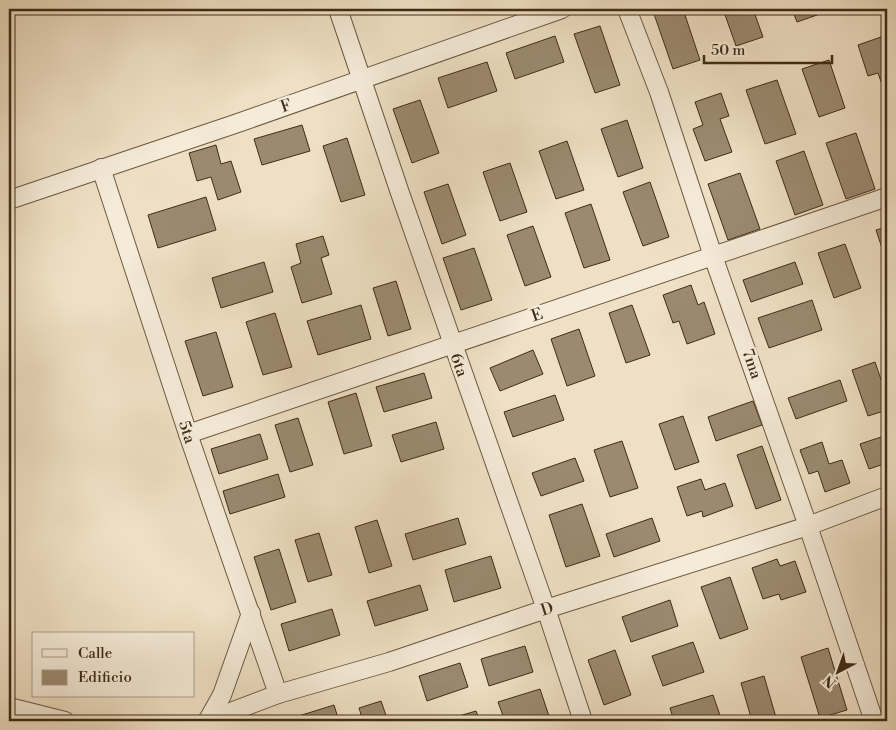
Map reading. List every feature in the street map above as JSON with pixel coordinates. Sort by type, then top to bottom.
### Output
[{"type":"street","name":"6ta","points":[[338,9],[583,721]]},
{"type":"street","name":"F","points":[[9,200],[235,124],[562,9]]},
{"type":"street","name":"7ma","points":[[628,9],[659,92],[713,256],[874,721]]},
{"type":"street","name":"5ta","points":[[101,168],[188,434],[278,694]]},
{"type":"street","name":"E","points":[[188,434],[887,196]]},
{"type":"street","name":"D","points":[[208,721],[278,694],[388,662],[546,609],[808,526],[887,496]]},
{"type":"street","points":[[208,721],[222,695],[251,614]]},
{"type":"street","points":[[9,707],[65,721]]},
{"type":"building","points":[[659,9],[683,9],[700,60],[673,69],[653,11]]},
{"type":"building","points":[[723,9],[753,9],[763,37],[736,46]]},
{"type":"building","points":[[792,9],[818,9],[820,14],[797,22]]},
{"type":"building","points":[[600,26],[620,85],[595,93],[574,34]]},
{"type":"building","points":[[555,36],[564,62],[515,79],[506,53]]},
{"type":"building","points":[[881,37],[887,56],[887,99],[878,73],[868,76],[858,45]]},
{"type":"building","points":[[829,60],[845,108],[819,117],[802,69]]},
{"type":"building","points":[[487,62],[497,91],[448,108],[438,78]]},
{"type":"building","points":[[777,80],[796,134],[765,144],[746,90]]},
{"type":"building","points":[[721,93],[729,116],[720,119],[732,152],[705,161],[693,129],[703,125],[695,102]]},
{"type":"building","points":[[420,100],[439,153],[412,163],[393,109]]},
{"type":"building","points":[[627,120],[643,168],[618,177],[601,129]]},
{"type":"building","points":[[302,125],[310,151],[262,165],[254,139]]},
{"type":"building","points":[[856,133],[875,189],[846,199],[826,143]]},
{"type":"building","points":[[347,138],[365,195],[341,202],[323,146]]},
{"type":"building","points":[[567,141],[584,190],[556,199],[539,151]]},
{"type":"building","points":[[216,145],[221,164],[231,161],[241,192],[218,200],[211,177],[197,181],[189,153]]},
{"type":"building","points":[[804,151],[823,205],[795,215],[776,161]]},
{"type":"building","points":[[510,163],[527,212],[500,221],[483,172]]},
{"type":"building","points":[[740,173],[760,229],[728,240],[708,184]]},
{"type":"building","points":[[650,182],[669,237],[643,246],[623,192]]},
{"type":"building","points":[[448,184],[466,235],[442,244],[424,192]]},
{"type":"building","points":[[206,197],[216,230],[158,248],[148,215]]},
{"type":"building","points":[[591,204],[610,260],[584,268],[565,213]]},
{"type":"building","points":[[533,226],[551,277],[525,286],[507,235]]},
{"type":"building","points":[[887,227],[887,263],[876,230]]},
{"type":"building","points":[[323,236],[329,255],[321,258],[332,294],[302,303],[291,267],[301,263],[296,244]]},
{"type":"building","points":[[845,244],[861,288],[834,298],[818,253]]},
{"type":"building","points":[[474,248],[492,300],[461,310],[443,258]]},
{"type":"building","points":[[264,262],[273,292],[221,308],[212,278]]},
{"type":"building","points":[[795,262],[803,284],[751,302],[743,280]]},
{"type":"building","points":[[396,281],[411,329],[388,336],[373,288]]},
{"type":"building","points":[[691,285],[698,305],[704,302],[715,334],[687,344],[679,321],[673,323],[663,295]]},
{"type":"building","points":[[812,300],[822,330],[769,348],[758,318]]},
{"type":"building","points":[[361,305],[371,339],[318,355],[307,321]]},
{"type":"building","points":[[632,305],[650,355],[626,363],[609,313]]},
{"type":"building","points":[[275,313],[292,367],[263,375],[246,322]]},
{"type":"building","points":[[579,329],[595,376],[567,386],[551,339]]},
{"type":"building","points":[[216,332],[233,387],[203,396],[185,341]]},
{"type":"building","points":[[533,350],[543,374],[500,391],[490,368]]},
{"type":"building","points":[[875,362],[887,397],[887,410],[868,416],[852,370]]},
{"type":"building","points":[[424,373],[432,398],[384,412],[376,387]]},
{"type":"building","points":[[840,380],[847,401],[796,419],[788,398]]},
{"type":"building","points":[[356,393],[372,446],[344,454],[328,402]]},
{"type":"building","points":[[555,395],[564,420],[513,437],[504,412]]},
{"type":"building","points":[[753,401],[762,425],[716,441],[708,417]]},
{"type":"building","points":[[683,416],[699,462],[675,470],[659,424]]},
{"type":"building","points":[[298,418],[313,465],[290,472],[275,425]]},
{"type":"building","points":[[436,422],[444,449],[401,462],[392,435]]},
{"type":"building","points":[[260,434],[268,459],[219,474],[211,449]]},
{"type":"building","points":[[887,435],[887,463],[869,469],[860,444]]},
{"type":"building","points":[[622,441],[638,488],[610,497],[594,450]]},
{"type":"building","points":[[822,442],[829,464],[842,460],[850,483],[825,492],[818,471],[809,474],[800,450]]},
{"type":"building","points":[[762,446],[781,500],[756,509],[737,455]]},
{"type":"building","points":[[575,458],[584,481],[541,496],[532,473]]},
{"type":"building","points":[[278,474],[285,497],[230,514],[223,491]]},
{"type":"building","points":[[701,479],[705,490],[725,483],[733,506],[703,517],[702,511],[687,516],[677,487]]},
{"type":"building","points":[[582,504],[600,556],[566,567],[549,515]]},
{"type":"building","points":[[458,518],[466,544],[413,560],[405,534]]},
{"type":"building","points":[[652,518],[660,541],[614,557],[606,534]]},
{"type":"building","points":[[377,520],[392,566],[369,573],[355,527]]},
{"type":"building","points":[[319,533],[332,575],[308,582],[295,540]]},
{"type":"building","points":[[279,549],[296,602],[271,610],[254,557]]},
{"type":"building","points":[[491,556],[501,588],[454,602],[445,570]]},
{"type":"building","points":[[777,559],[780,566],[795,561],[806,592],[781,600],[779,594],[763,599],[752,568]]},
{"type":"building","points":[[730,577],[748,629],[720,639],[701,587]]},
{"type":"building","points":[[420,585],[428,610],[375,626],[367,601]]},
{"type":"building","points":[[670,600],[678,626],[631,642],[622,617]]},
{"type":"building","points":[[332,609],[340,635],[289,651],[281,624]]},
{"type":"building","points":[[693,642],[704,672],[663,686],[652,656]]},
{"type":"building","points":[[525,646],[533,672],[489,686],[481,659]]},
{"type":"building","points":[[828,648],[847,710],[820,718],[801,657]]},
{"type":"building","points":[[615,650],[631,695],[604,705],[588,660]]},
{"type":"building","points":[[460,663],[468,687],[427,701],[419,676]]},
{"type":"building","points":[[764,676],[777,721],[752,721],[741,683]]},
{"type":"building","points":[[540,689],[550,719],[541,721],[505,721],[498,702]]},
{"type":"building","points":[[713,695],[722,721],[674,721],[670,708]]},
{"type":"building","points":[[381,701],[388,721],[363,721],[359,708]]},
{"type":"building","points":[[334,705],[339,721],[290,721],[289,719]]},
{"type":"building","points":[[476,711],[480,721],[442,721]]}]
